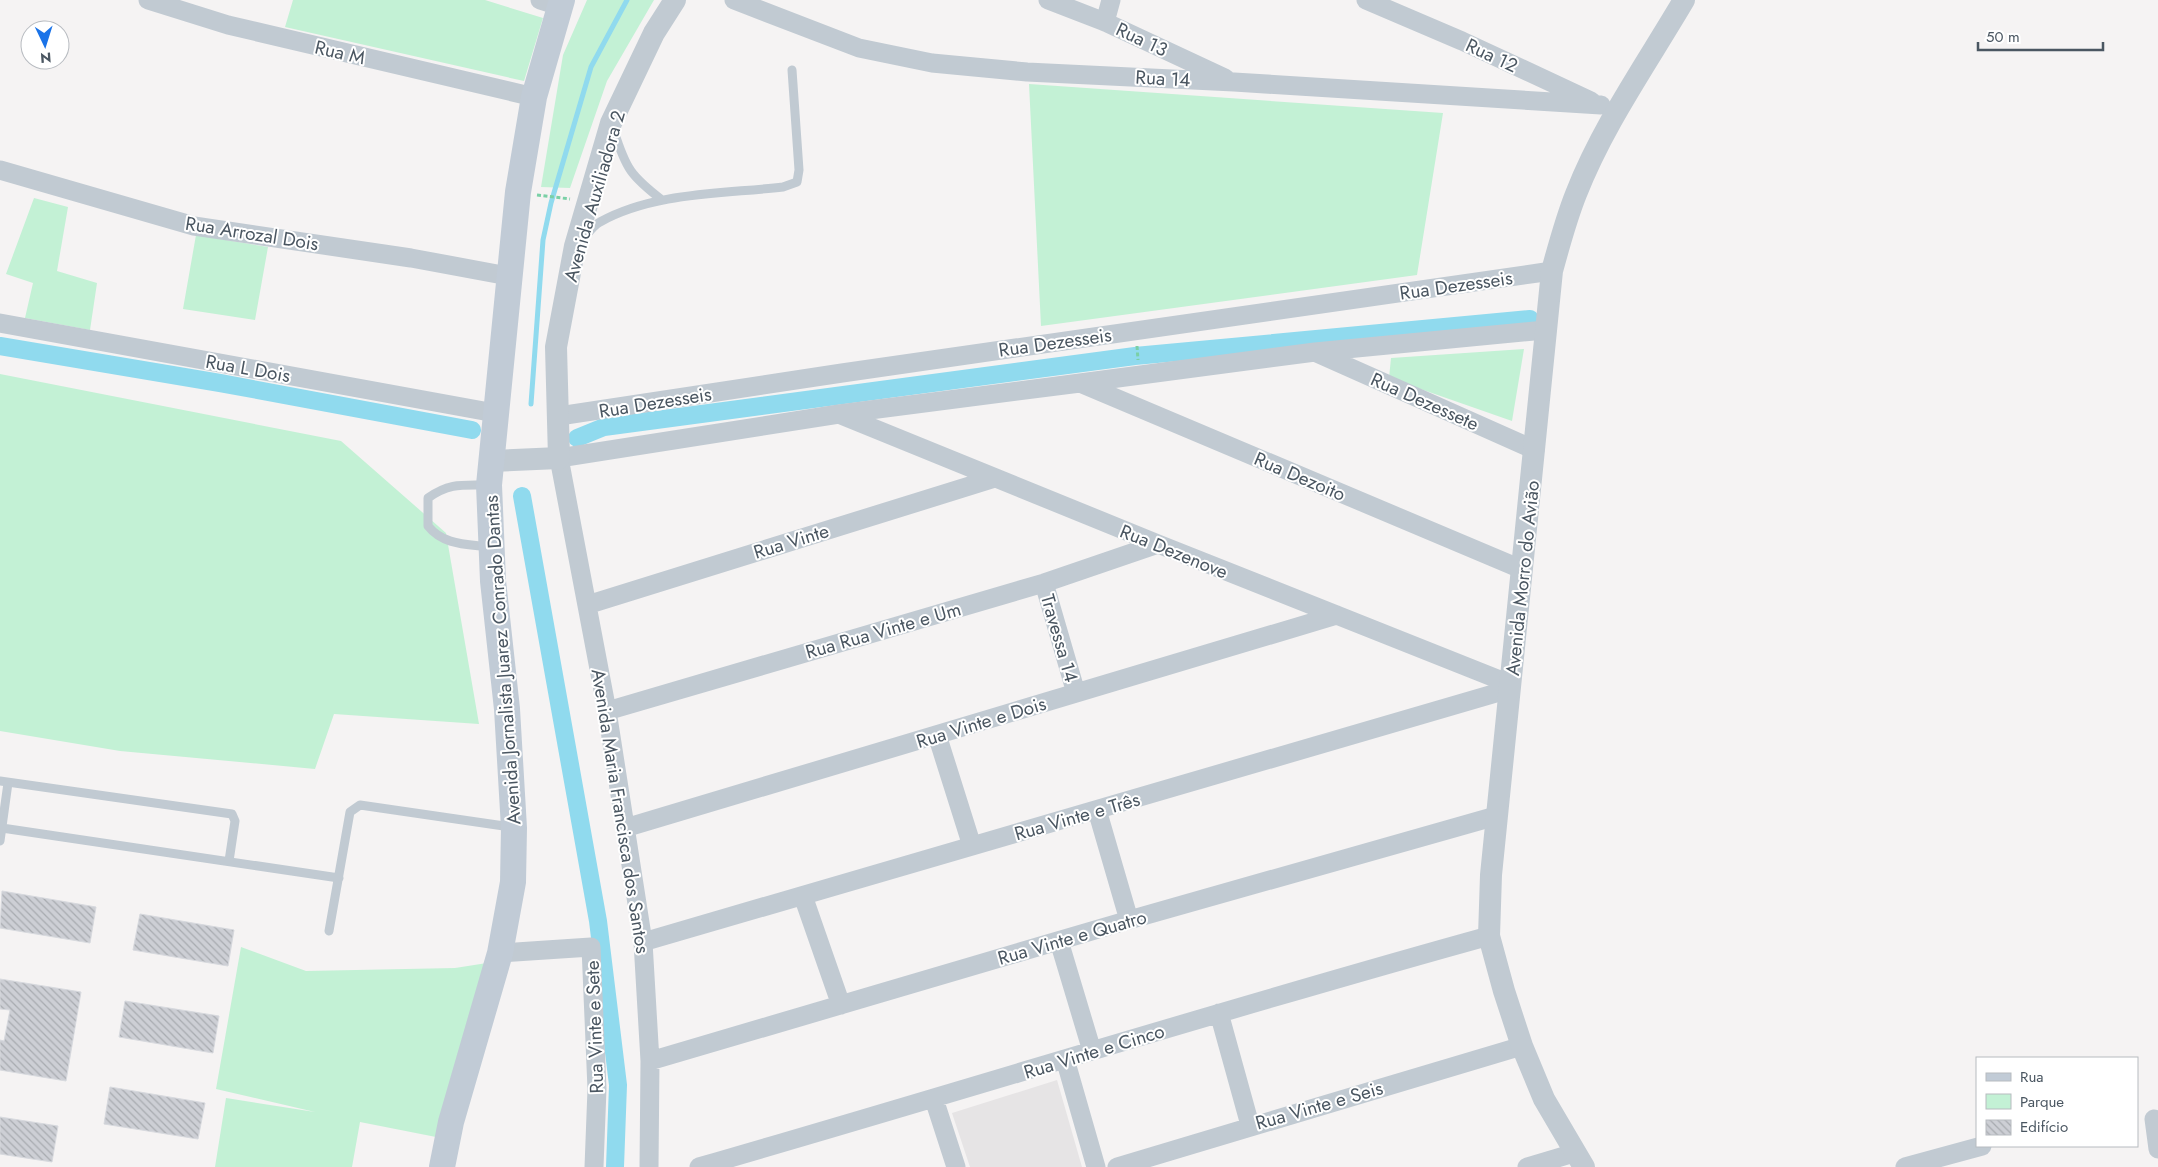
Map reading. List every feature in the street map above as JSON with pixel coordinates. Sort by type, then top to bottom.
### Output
[{"type":"main road","name":"Avenida Jornalista Juarez Conrado Dantas","points":[[442,1167],[451,1122],[500,953],[513,882],[514,828],[507,709],[490,548],[490,473],[508,276],[518,192],[553,2]]},
{"type":"street","name":"Rua M","points":[[148,0],[228,25],[534,97]]},
{"type":"street","name":"Avenida Auxiliadora 2","points":[[559,458],[556,347],[575,246],[611,123],[654,33],[675,0]]},
{"type":"street","name":"Rua 14","points":[[734,0],[859,48],[914,60],[1027,72],[1234,82],[1609,107]]},
{"type":"street","name":"Rua 13","points":[[1048,0],[1105,22],[1234,82]]},
{"type":"street","points":[[1105,22],[1111,0]]},
{"type":"street","name":"Rua 12","points":[[1366,0],[1609,107]]},
{"type":"street","name":"Avenida Morro do Avião","points":[[1579,1160],[1544,1099],[1522,1046],[1488,936],[1496,816],[1552,271],[1576,192],[1609,107],[1681,1]]},
{"type":"street","name":"Rua Arrozal Dois","points":[[0,170],[194,226],[411,258],[508,276]]},
{"type":"street","name":"Rua Dezesseis","points":[[559,416],[842,373],[1552,271]]},
{"type":"street","name":"Rua L Dois","points":[[0,323],[495,412]]},
{"type":"street","points":[[490,473],[559,458],[839,414],[1315,352],[1545,330]]},
{"type":"street","name":"Rua Dezessete","points":[[1315,352],[1535,450]]},
{"type":"street","name":"Rua Dezoito","points":[[1080,382],[1521,569]]},
{"type":"street","name":"Rua Dezenove","points":[[839,414],[1510,686]]},
{"type":"street","name":"Avenida Maria Francisca dos Santos","points":[[559,458],[607,711],[643,942],[650,1061],[650,1167]]},
{"type":"street","name":"Rua Vinte","points":[[587,605],[995,478]]},
{"type":"street","name":"Rua Rua Vinte e Um","points":[[607,711],[1044,582],[1158,544]]},
{"type":"street","name":"Travessa 14","points":[[1044,582],[1076,694]]},
{"type":"street","name":"Rua Vinte e Dois","points":[[625,828],[1337,615]]},
{"type":"street","name":"Rua Vinte e Três","points":[[643,942],[1097,810],[1510,686]]},
{"type":"street","points":[[937,735],[972,846]]},
{"type":"street","points":[[1097,810],[1129,920]]},
{"type":"street","name":"Rua Vinte e Quatro","points":[[650,1061],[1129,920],[1496,816]]},
{"type":"street","points":[[803,896],[841,1005]]},
{"type":"street","name":"Rua Vinte e Cinco","points":[[699,1167],[934,1099],[1092,1050],[1488,936]]},
{"type":"street","points":[[1059,941],[1092,1050]]},
{"type":"street","name":"Rua Vinte e Sete","points":[[500,953],[591,947],[596,1089],[594,1167]]},
{"type":"street","points":[[1219,1013],[1250,1126]]},
{"type":"street","name":"Rua Vinte e Seis","points":[[1117,1167],[1522,1046]]},
{"type":"street","points":[[1065,1059],[1096,1167]]},
{"type":"street","points":[[934,1099],[956,1167]]},
{"type":"street","points":[[2150,1119],[2158,1149]]},
{"type":"street","points":[[1904,1167],[1978,1147]]},
{"type":"street","points":[[1527,1167],[1579,1160]]},
{"type":"lane","points":[[575,246],[599,223],[627,210],[662,200],[783,188],[797,182],[799,170],[792,70]]},
{"type":"lane","points":[[611,123],[623,158],[637,181],[662,200]]},
{"type":"lane","points":[[490,473],[441,489],[428,498],[428,526],[435,535],[446,541],[490,548]]},
{"type":"lane","points":[[0,841],[4,782],[232,814],[235,821],[229,861]]},
{"type":"lane","points":[[329,931],[350,812],[360,805],[514,828]]},
{"type":"lane","points":[[2,828],[339,878]]},
{"type":"path","points":[[539,195],[575,199]]},
{"type":"path","points":[[1137,349],[1138,361]]},
{"type":"shaded area","points":[[1057,1080],[1082,1167],[970,1167],[952,1113]]},
{"type":"green space","points":[[293,0],[485,0],[543,18],[524,81],[285,27]]},
{"type":"green space","points":[[587,0],[654,0],[607,81],[570,188],[541,187],[563,55]]},
{"type":"green space","points":[[1029,84],[1443,113],[1417,275],[1041,326]]},
{"type":"green space","points":[[34,198],[68,207],[57,271],[97,283],[90,330],[25,318],[33,283],[6,274]]},
{"type":"green space","points":[[196,235],[268,247],[255,320],[183,309]]},
{"type":"green space","points":[[1524,349],[1512,421],[1389,378],[1391,358]]},
{"type":"green space","points":[[0,374],[341,441],[446,533],[479,724],[334,714],[315,769],[120,751],[0,731]]},
{"type":"green space","points":[[241,947],[306,971],[455,968],[487,963],[436,1137],[360,1122],[352,1167],[215,1167],[226,1098],[315,1112],[216,1089]]},
{"type":"building","points":[[2,891],[96,907],[90,943],[0,928]]},
{"type":"building","points":[[140,914],[234,930],[228,966],[133,950]]},
{"type":"building","points":[[0,979],[81,992],[66,1081],[0,1070],[0,1040],[4,1041],[10,1010],[0,1009]]},
{"type":"building","points":[[125,1001],[219,1016],[213,1053],[119,1037]]},
{"type":"building","points":[[110,1087],[205,1103],[198,1139],[104,1124]]},
{"type":"building","points":[[0,1117],[58,1126],[52,1162],[0,1154]]},
{"type":"waterway","points":[[531,404],[543,240],[551,203],[591,67],[627,0]]},
{"type":"waterway","points":[[577,438],[604,427],[1135,356],[1530,319]]},
{"type":"waterway","points":[[0,346],[220,383],[472,430]]},
{"type":"waterway","points":[[522,496],[598,921],[618,1085],[615,1167]]}]
